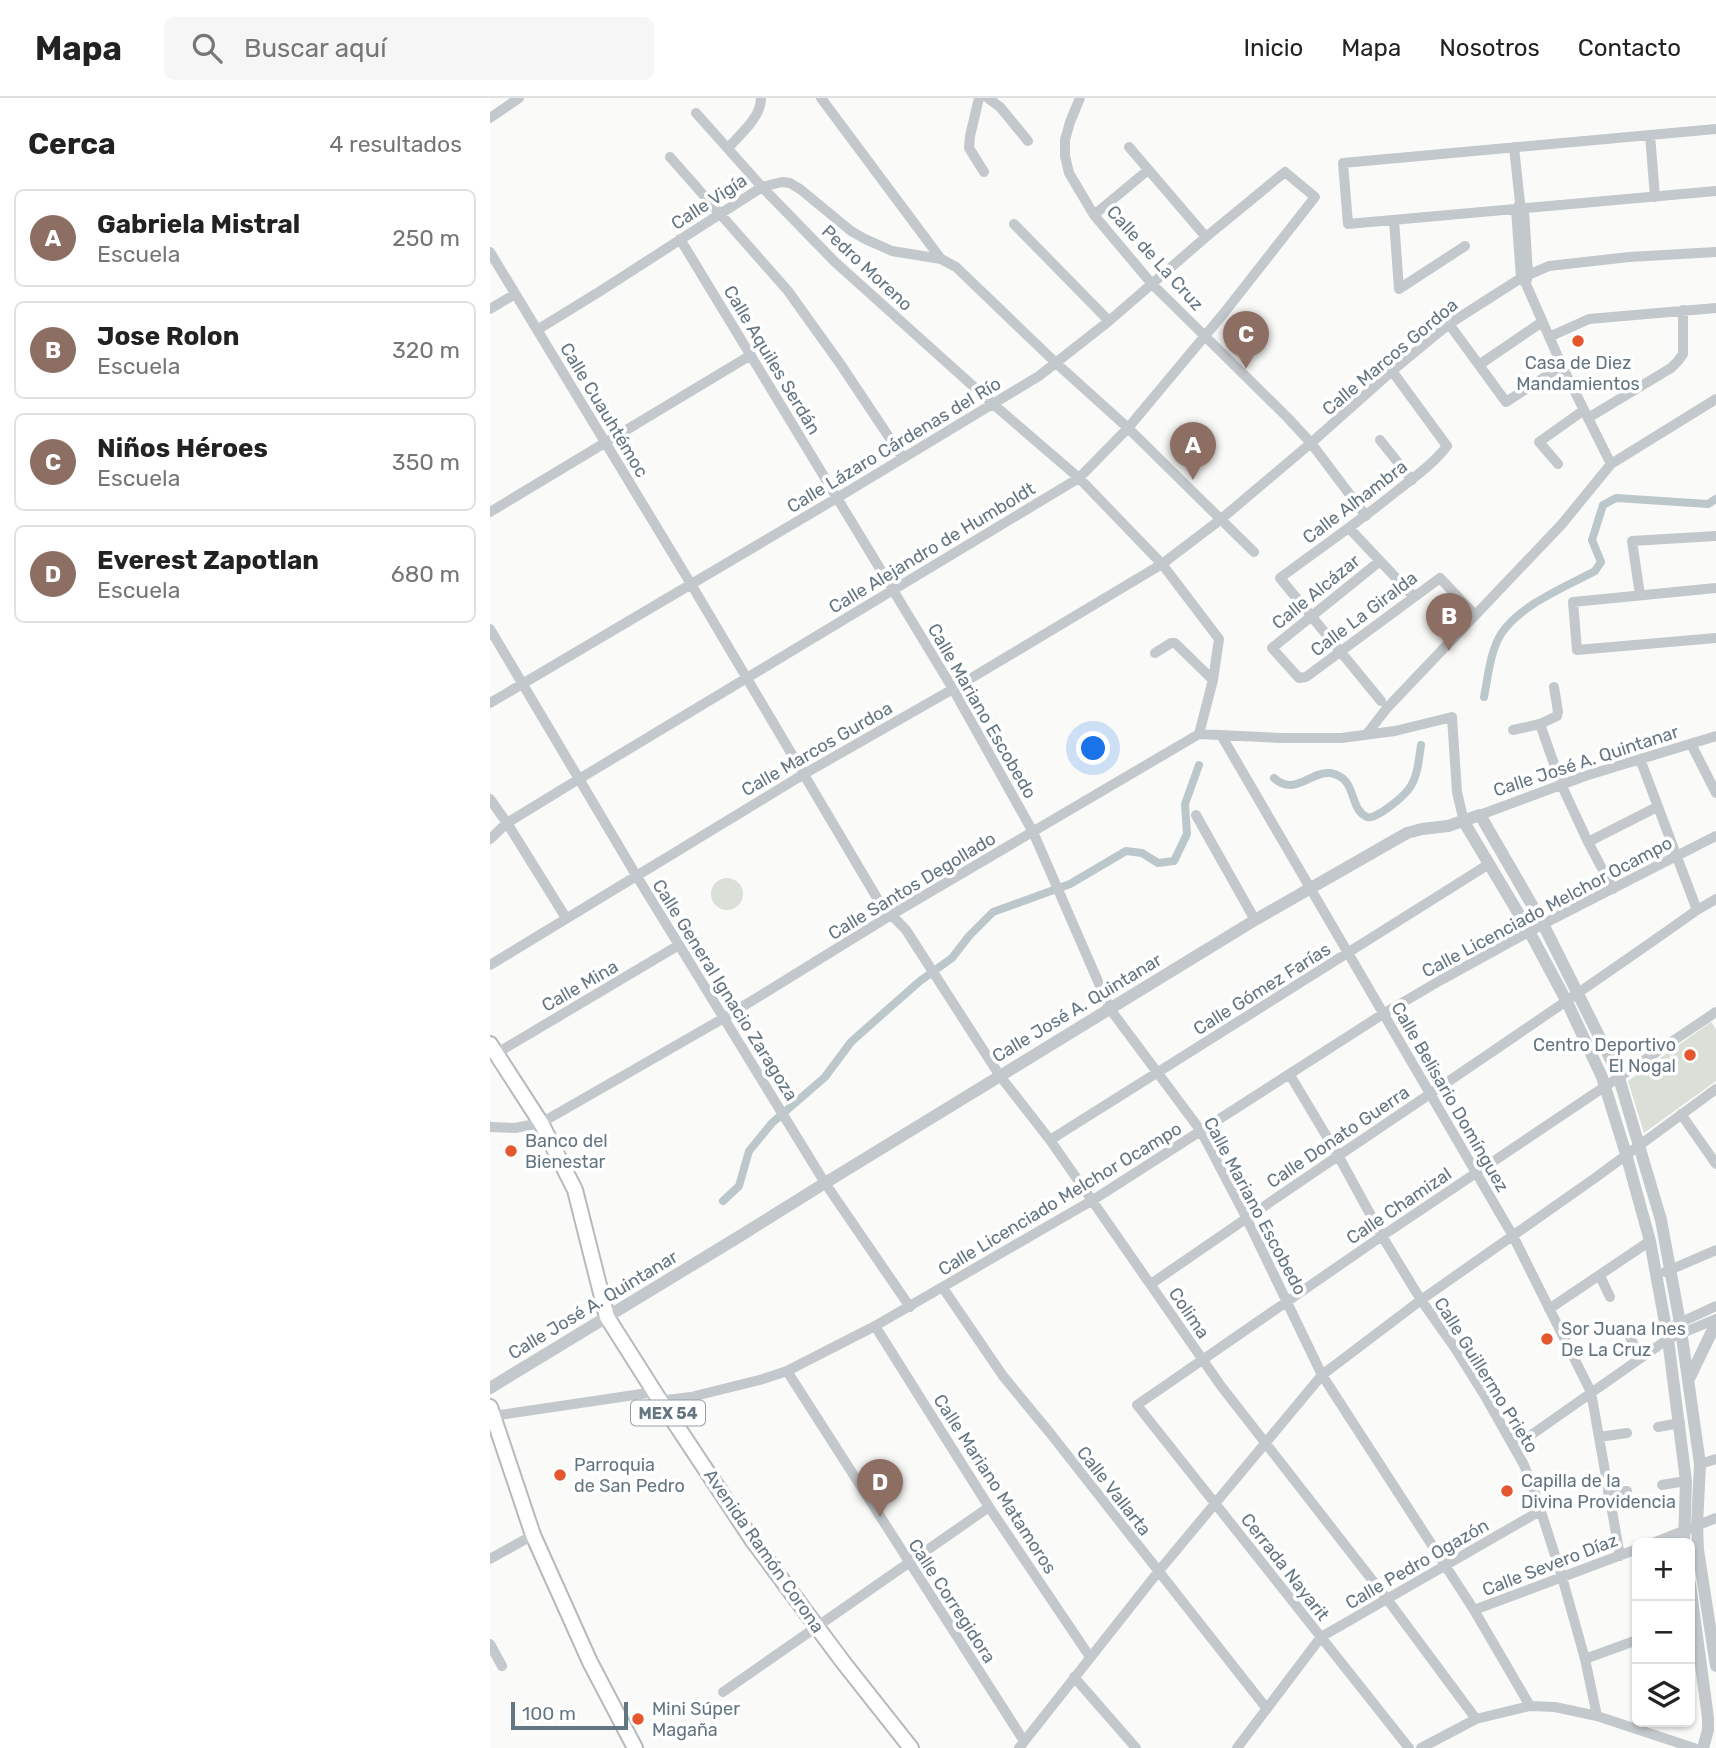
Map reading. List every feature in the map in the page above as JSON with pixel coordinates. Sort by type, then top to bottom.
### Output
[{"type":"main road","name":"Avenida Ramón Corona","points":[[493,1048],[541,1123],[576,1190],[607,1317],[753,1541],[911,1748]]},
{"type":"main road","points":[[491,1411],[533,1535],[590,1662],[635,1748]]},
{"type":"street","points":[[490,118],[519,98]]},
{"type":"street","points":[[728,148],[757,115],[761,98]]},
{"type":"street","points":[[821,98],[942,259],[956,267],[1128,428],[1254,552]]},
{"type":"street","points":[[979,98],[970,136],[970,148],[984,172]]},
{"type":"street","points":[[988,98],[1000,107],[1028,141]]},
{"type":"street","name":"Calle de La Cruz","points":[[1080,98],[1065,140],[1065,156],[1069,173],[1094,215],[1152,284],[1311,443],[1366,516]]},
{"type":"street","name":"Pedro Moreno","points":[[696,113],[762,187],[835,262],[993,404]]},
{"type":"street","points":[[1716,129],[1343,163],[1348,224],[1716,191]]},
{"type":"street","points":[[1650,135],[1655,197]]},
{"type":"street","points":[[1129,147],[1206,237]]},
{"type":"street","points":[[1514,147],[1525,279],[1562,366],[1611,464]]},
{"type":"street","points":[[670,157],[788,291],[903,458]]},
{"type":"street","points":[[1094,215],[1148,170]]},
{"type":"street","name":"Calle Lázaro Cárdenas del Río","points":[[490,703],[1040,376],[1285,172]]},
{"type":"street","name":"Calle Alejandro de Humboldt","points":[[490,838],[507,823],[1079,478],[1128,428],[1206,336],[1315,197],[1285,172]]},
{"type":"street","name":"Calle Vigía","points":[[537,330],[762,187],[782,182],[800,189],[850,231],[865,239],[892,251],[942,259]]},
{"type":"street","points":[[1394,220],[1399,289],[1465,246]]},
{"type":"street","points":[[1014,224],[1109,321]]},
{"type":"street","name":"Calle Aquiles Serdán","points":[[680,239],[837,498]]},
{"type":"street","name":"Calle Cuauhtémoc","points":[[490,252],[804,774]]},
{"type":"street","name":"Calle Marcos Gordoa","points":[[1161,564],[1220,520],[1449,324],[1543,267],[1629,257],[1716,252]]},
{"type":"street","points":[[490,309],[515,294]]},
{"type":"street","points":[[1549,337],[1589,318],[1716,308]]},
{"type":"street","points":[[1558,464],[1539,442],[1671,368],[1683,354],[1683,310]]},
{"type":"street","points":[[1479,365],[1542,322]]},
{"type":"street","points":[[1449,324],[1506,402],[1562,366]]},
{"type":"street","points":[[490,512],[751,355]]},
{"type":"street","name":"Calle Alhambra","points":[[1311,616],[1280,578],[1412,480],[1447,446],[1392,371]]},
{"type":"street","points":[[1366,735],[1387,708],[1562,524],[1611,464],[1714,403]]},
{"type":"street","points":[[993,404],[1079,478],[1161,564],[1219,639],[1213,680],[1199,734],[1341,738],[1395,731],[1452,717],[1457,792],[1464,822],[1529,931],[1567,1002],[1605,1087],[1626,1154],[1650,1241],[1667,1333],[1686,1481],[1684,1538]]},
{"type":"street","points":[[1380,440],[1412,480]]},
{"type":"street","name":"Calle Mariano Escobedo","points":[[837,498],[953,689],[1033,832],[1110,1009],[1201,1131],[1322,1374],[1474,1610],[1530,1706]]},
{"type":"street","points":[[1349,528],[1414,597]]},
{"type":"street","points":[[1640,595],[1632,541],[1716,536]]},
{"type":"street","name":"Calle Alcázar","points":[[1298,678],[1272,648],[1380,561]]},
{"type":"street","name":"Calle Marcos Gurdoa","points":[[490,965],[804,774],[953,689],[1161,564]]},
{"type":"street","name":"Calle La Giralda","points":[[1298,678],[1306,677],[1440,578],[1475,615]]},
{"type":"street","points":[[1716,588],[1573,602],[1577,650],[1716,638]]},
{"type":"street","points":[[1311,616],[1381,701]]},
{"type":"street","name":"Calle General Ignacio Zaragoza","points":[[490,629],[636,875],[825,1183],[910,1307]]},
{"type":"street","points":[[1155,653],[1175,643],[1213,680]]},
{"type":"street","points":[[1513,730],[1540,724],[1557,716],[1554,687]]},
{"type":"street","points":[[1540,724],[1561,784],[1613,889]]},
{"type":"street","name":"Calle Santos Degollado","points":[[490,1127],[515,1128],[541,1123],[724,1018],[891,915],[1199,734]]},
{"type":"street","name":"Calle Belisario Domínguez","points":[[1221,735],[1513,1236],[1591,1392],[1619,1556]]},
{"type":"street","name":"Calle José A. Quintanar","points":[[490,1388],[1255,920],[1407,833],[1464,822],[1561,784],[1716,736]]},
{"type":"street","points":[[1691,744],[1716,793]]},
{"type":"street","points":[[1640,759],[1697,910]]},
{"type":"street","name":"Colima","points":[[804,774],[880,903],[906,930],[1000,1076],[1093,1200],[1202,1359],[1476,1719]]},
{"type":"street","points":[[490,799],[566,918]]},
{"type":"street","points":[[1588,842],[1657,807]]},
{"type":"street","points":[[1196,815],[1255,920]]},
{"type":"street","points":[[1480,815],[1543,924],[1619,1078],[1661,1220],[1681,1328],[1700,1464],[1699,1550],[1716,1666]]},
{"type":"street","name":"Calle Licenciado Melchor Ocampo","points":[[491,1411],[648,1393],[666,1400],[691,1397],[726,1390],[787,1371],[910,1307],[1093,1200],[1383,1014],[1529,931],[1716,836]]},
{"type":"street","name":"Calle Gómez Farías","points":[[1050,1140],[1489,864]]},
{"type":"street","name":"Calle Donato Guerra","points":[[1150,1284],[1716,899]]},
{"type":"street","name":"Calle Mina","points":[[493,1048],[679,945]]},
{"type":"street","name":"Calle Chamizal","points":[[1137,1405],[1382,1236],[1716,1012]]},
{"type":"street","name":"Calle Guillermo Prieto","points":[[1290,1075],[1382,1236],[1485,1396],[1529,1477],[1562,1577],[1585,1659],[1597,1716]]},
{"type":"street","points":[[1022,1745],[1158,1572],[1322,1374],[1716,1089]]},
{"type":"street","points":[[1681,1114],[1716,1164]]},
{"type":"street","points":[[1549,1308],[1650,1241]]},
{"type":"street","points":[[1657,1276],[1716,1250]]},
{"type":"street","points":[[1600,1276],[1610,1297]]},
{"type":"street","name":"Calle Vallarta","points":[[943,1288],[1018,1396],[1267,1709]]},
{"type":"street","points":[[1681,1328],[1716,1306]]},
{"type":"street","points":[[1514,1447],[1640,1358],[1667,1333],[1716,1321]]},
{"type":"street","points":[[1689,1379],[1716,1321]]},
{"type":"street","name":"Calle Mariano Matamoros","points":[[876,1326],[989,1507],[1090,1657]]},
{"type":"street","points":[[1629,1335],[1640,1358]]},
{"type":"street","name":"Calle Corregidora","points":[[787,1371],[1022,1745]]},
{"type":"street","name":"Cerrada Nayarit","points":[[1137,1405],[1409,1748]]},
{"type":"street","points":[[1658,1427],[1680,1423]]},
{"type":"street","points":[[1599,1437],[1627,1433]]},
{"type":"street","points":[[1700,1464],[1716,1459]]},
{"type":"street","points":[[1662,1485],[1686,1481]]},
{"type":"street","points":[[1608,1492],[1627,1490]]},
{"type":"street","points":[[1686,1496],[1699,1494]]},
{"type":"street","points":[[723,1692],[989,1507]]},
{"type":"street","name":"Calle Pedro Ogazón","points":[[1237,1748],[1321,1637],[1540,1511]]},
{"type":"street","points":[[1684,1538],[1698,1525],[1716,1518]]},
{"type":"street","points":[[490,1559],[533,1535]]},
{"type":"street","name":"Calle Severo Díaz","points":[[1474,1610],[1632,1551]]},
{"type":"street","points":[[1693,1601],[1712,1724],[1703,1748]]},
{"type":"street","points":[[1585,1659],[1632,1642]]},
{"type":"street","points":[[490,1644],[502,1666]]},
{"type":"street","points":[[1074,1677],[1136,1748]]},
{"type":"street","points":[[1421,1748],[1476,1719],[1530,1706],[1556,1707],[1597,1716],[1694,1748]]},
{"type":"shaded area","points":[[727,878],[738,883],[743,894],[738,905],[727,910],[716,905],[711,894],[716,883]]},
{"type":"shaded area","name":"Centro Deportivo El Nogal","points":[[1711,1022],[1716,1029],[1716,1081],[1644,1133],[1628,1081]]},
{"type":"waterway","points":[[1484,697],[1494,649],[1509,624],[1531,606],[1595,571],[1601,562],[1592,540],[1603,505],[1616,498],[1708,504],[1716,499]]},
{"type":"waterway","points":[[1274,778],[1289,785],[1323,773],[1339,776],[1345,780],[1361,813],[1371,817],[1382,812],[1408,791],[1415,777],[1421,745]]},
{"type":"waterway","points":[[723,1201],[739,1186],[749,1151],[772,1123],[825,1077],[851,1042],[920,981],[952,958],[993,912],[1070,884],[1126,851],[1142,853],[1158,863],[1174,861],[1187,834],[1185,804],[1199,765]]},
{"type":"place","name":"Casa de Diez Mandamientos","points":[[1578,341]]},
{"type":"place","name":"Niños Héroes","points":[[1246,369]]},
{"type":"place","name":"Gabriela Mistral","points":[[1193,480]]},
{"type":"place","name":"Jose Rolon","points":[[1449,651]]},
{"type":"place","name":"Centro Deportivo El Nogal","points":[[1690,1055]]},
{"type":"place","name":"Banco del Bienestar","points":[[511,1151]]},
{"type":"place","name":"Sor Juana Ines De La Cruz","points":[[1547,1339]]},
{"type":"place","name":"Parroquia de San Pedro","points":[[560,1475]]},
{"type":"place","name":"Capilla de la Divina Providencia","points":[[1507,1491]]},
{"type":"place","name":"Everest Zapotlan","points":[[880,1517]]},
{"type":"place","name":"Mini Súper Magaña","points":[[638,1719]]}]
